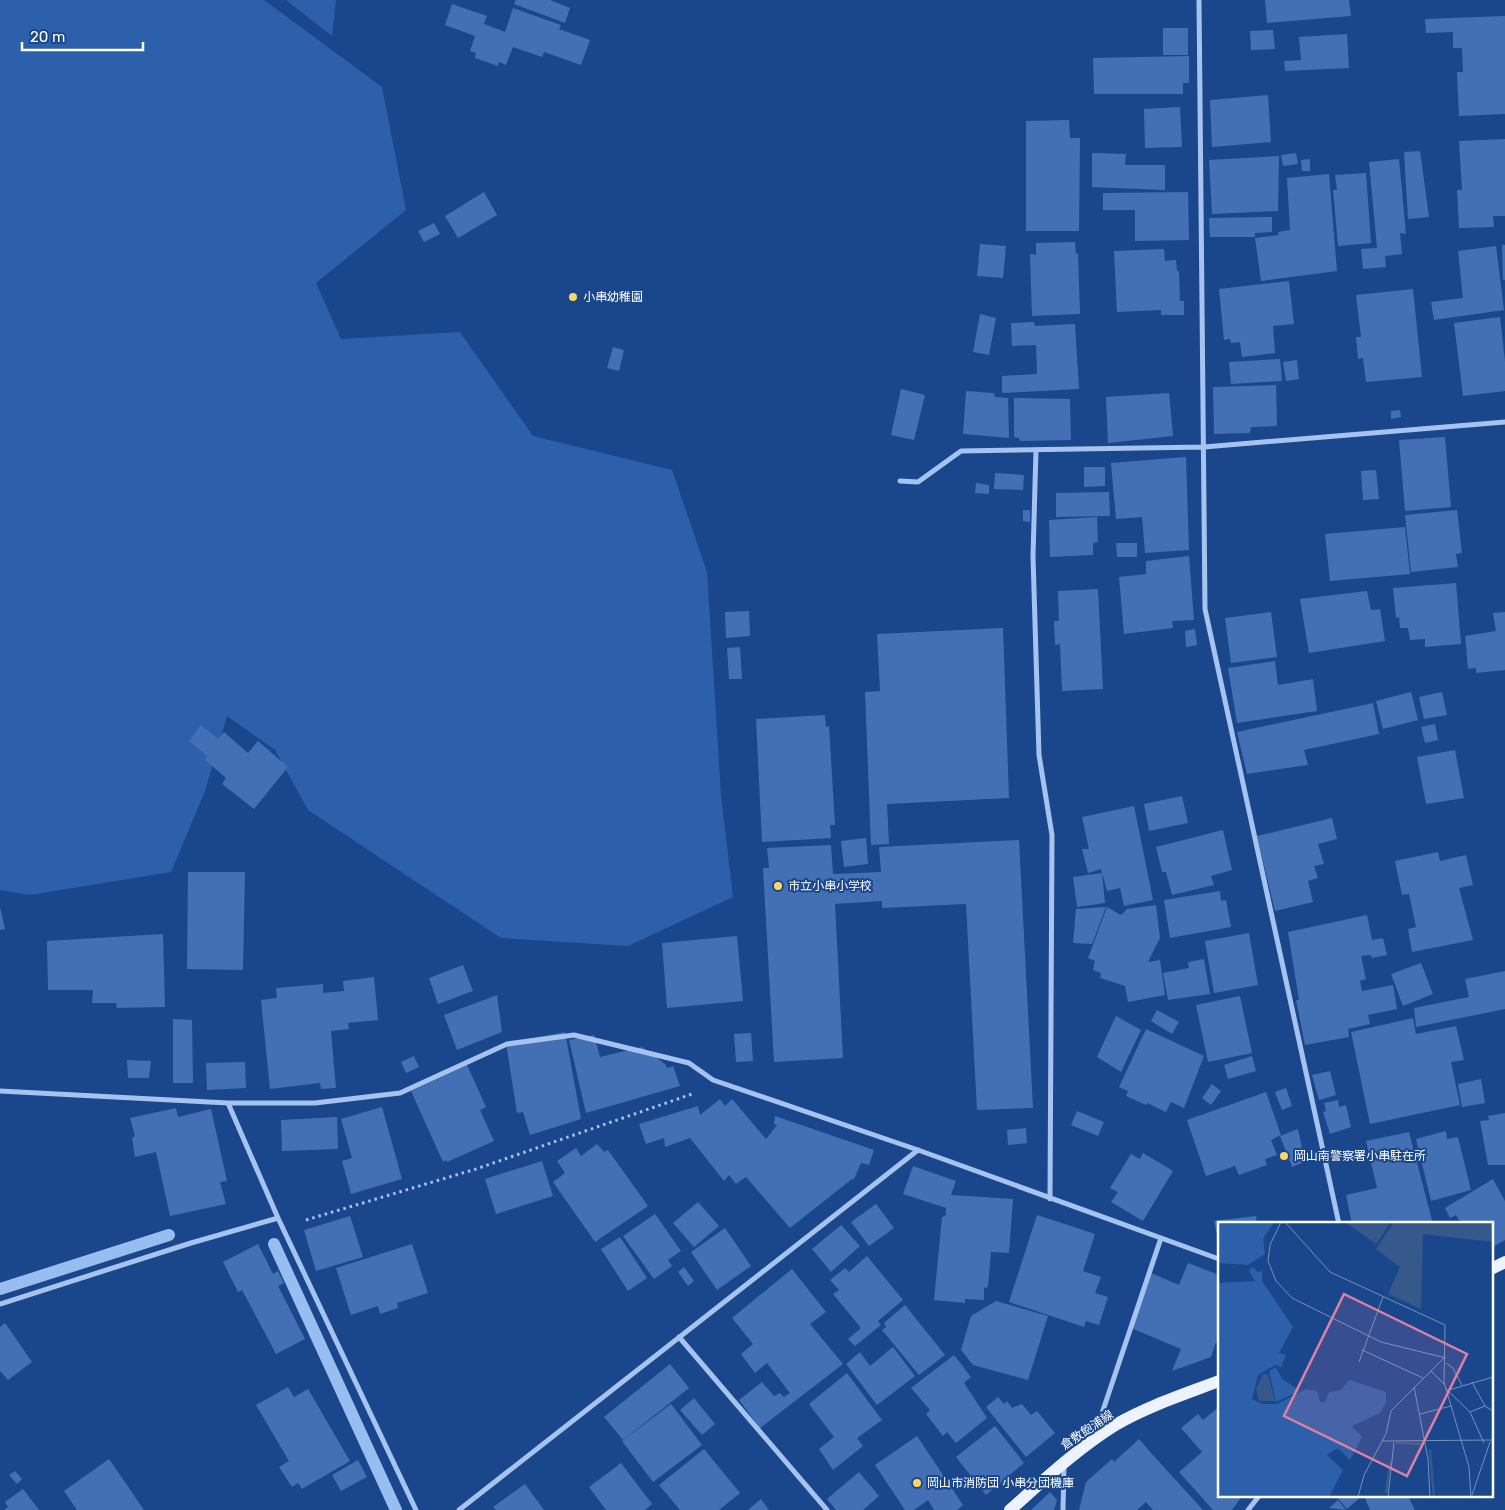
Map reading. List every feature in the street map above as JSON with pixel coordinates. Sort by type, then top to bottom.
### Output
[{"type":"main road","points":[[1492,1268],[1505,1262]]},
{"type":"main road","name":"倉敷飽浦線","points":[[1010,1510],[1064,1462],[1118,1424],[1175,1397],[1218,1381]]},
{"type":"street","points":[[1199,0],[1205,609],[1339,1222]]},
{"type":"street","points":[[900,481],[918,482],[961,451],[1204,447],[1505,422]]},
{"type":"street","points":[[1036,450],[1032,556],[1040,755],[1052,835],[1050,1199]]},
{"type":"street","points":[[0,1091],[228,1104],[315,1103],[400,1093],[507,1044],[574,1035],[689,1063],[712,1080],[918,1150],[1218,1259]]},
{"type":"street","points":[[228,1104],[278,1218],[416,1510]]},
{"type":"street","points":[[459,1510],[918,1150]]},
{"type":"street","points":[[0,1304],[191,1243],[278,1218]]},
{"type":"street","points":[[1092,1442],[1160,1238]]},
{"type":"street","points":[[679,1337],[827,1510]]},
{"type":"street","points":[[1063,1510],[1064,1462]]},
{"type":"street","points":[[1248,1510],[1258,1498]]},
{"type":"path","points":[[278,1218],[302,1221],[476,1169],[691,1095],[712,1080]]},
{"type":"shaded area","points":[[0,0],[264,0],[382,87],[406,210],[316,283],[341,339],[460,332],[533,436],[672,470],[707,572],[721,795],[733,897],[628,946],[501,938],[308,810],[275,750],[227,716],[205,791],[171,872],[30,895],[0,890]]},
{"type":"shaded area","points":[[286,0],[336,0],[332,36]]},
{"type":"building","points":[[516,0],[550,0],[570,8],[565,23],[514,4]]},
{"type":"building","points":[[1265,0],[1349,0],[1351,16],[1267,23]]},
{"type":"building","points":[[452,4],[487,16],[484,24],[505,32],[513,8],[561,25],[559,29],[590,40],[581,65],[544,52],[542,57],[513,47],[506,65],[499,62],[498,66],[475,58],[476,53],[470,51],[475,36],[445,25]]},
{"type":"building","points":[[1505,16],[1505,114],[1459,116],[1457,72],[1463,72],[1462,48],[1453,48],[1453,32],[1426,33],[1425,19]]},
{"type":"building","points":[[1163,28],[1188,28],[1188,55],[1163,55]]},
{"type":"building","points":[[1273,30],[1275,49],[1251,50],[1250,31]]},
{"type":"building","points":[[1347,34],[1349,68],[1285,71],[1284,61],[1301,60],[1299,37]]},
{"type":"building","points":[[1189,56],[1189,83],[1183,83],[1183,94],[1094,94],[1093,58]]},
{"type":"building","points":[[1268,95],[1271,142],[1212,147],[1210,100]]},
{"type":"building","points":[[1180,107],[1182,147],[1145,148],[1144,109]]},
{"type":"building","points":[[1069,120],[1070,138],[1080,138],[1079,231],[1026,231],[1026,121]]},
{"type":"building","points":[[1505,139],[1505,216],[1493,216],[1494,227],[1459,228],[1457,190],[1462,190],[1459,141]]},
{"type":"building","points":[[1420,151],[1429,217],[1408,219],[1404,152]]},
{"type":"building","points":[[1092,153],[1126,154],[1125,165],[1165,165],[1165,190],[1092,187]]},
{"type":"building","points":[[1296,153],[1298,164],[1283,166],[1281,155]]},
{"type":"building","points":[[1279,156],[1278,211],[1212,214],[1209,160]]},
{"type":"building","points":[[1310,159],[1310,171],[1302,171],[1301,160]]},
{"type":"building","points":[[1399,159],[1406,234],[1400,233],[1402,254],[1385,256],[1386,267],[1363,269],[1361,249],[1377,248],[1369,162]]},
{"type":"building","points":[[1366,173],[1371,243],[1338,246],[1333,190],[1337,190],[1335,175]]},
{"type":"building","points":[[1329,174],[1337,271],[1261,281],[1255,238],[1279,235],[1278,232],[1290,230],[1287,178]]},
{"type":"building","points":[[484,192],[497,215],[458,238],[445,216]]},
{"type":"building","points":[[1188,192],[1189,240],[1135,241],[1135,210],[1103,210],[1103,193]]},
{"type":"building","points":[[1272,217],[1272,232],[1255,233],[1255,237],[1210,237],[1209,218]]},
{"type":"building","points":[[434,223],[440,234],[424,242],[418,231]]},
{"type":"building","points":[[1075,242],[1076,254],[1078,253],[1080,314],[1032,316],[1030,254],[1036,255],[1036,243]]},
{"type":"building","points":[[980,244],[1006,246],[1003,278],[977,276]]},
{"type":"building","points":[[1502,245],[1505,245],[1505,280],[1503,280]]},
{"type":"building","points":[[1496,246],[1504,310],[1434,320],[1431,302],[1463,298],[1458,251]]},
{"type":"building","points":[[1164,249],[1165,261],[1176,260],[1177,271],[1179,271],[1180,301],[1184,301],[1184,315],[1161,315],[1161,310],[1117,312],[1114,251]]},
{"type":"building","points":[[1289,281],[1294,324],[1273,326],[1275,353],[1242,357],[1240,342],[1231,343],[1230,339],[1224,340],[1219,289]]},
{"type":"building","points":[[1413,289],[1422,377],[1366,382],[1363,358],[1358,359],[1356,337],[1361,337],[1356,295]]},
{"type":"building","points":[[980,314],[996,318],[989,355],[973,352]]},
{"type":"building","points":[[1500,317],[1505,361],[1505,391],[1463,396],[1454,323]]},
{"type":"building","points":[[1034,322],[1035,326],[1075,324],[1079,389],[1002,393],[1002,376],[1037,374],[1036,345],[1012,346],[1011,323]]},
{"type":"building","points":[[613,347],[624,350],[619,371],[607,368]]},
{"type":"building","points":[[1280,359],[1282,381],[1231,384],[1229,362]]},
{"type":"building","points":[[1297,360],[1299,379],[1286,381],[1283,362]]},
{"type":"building","points":[[1276,385],[1277,426],[1251,427],[1250,433],[1214,434],[1213,387]]},
{"type":"building","points":[[901,389],[925,395],[914,440],[891,435]]},
{"type":"building","points":[[966,391],[994,393],[995,397],[1008,398],[1009,438],[963,434]]},
{"type":"building","points":[[1169,393],[1173,436],[1108,443],[1106,397]]},
{"type":"building","points":[[1014,398],[1070,399],[1071,440],[1020,441],[1019,438],[1014,437]]},
{"type":"building","points":[[1400,410],[1401,417],[1391,419],[1391,411]]},
{"type":"building","points":[[1445,437],[1451,507],[1405,511],[1399,440]]},
{"type":"building","points":[[1186,457],[1189,550],[1145,553],[1142,517],[1116,519],[1111,463]]},
{"type":"building","points":[[1084,467],[1105,467],[1105,486],[1084,487]]},
{"type":"building","points":[[1376,470],[1379,499],[1363,500],[1361,471]]},
{"type":"building","points":[[995,473],[1024,475],[1023,490],[994,489]]},
{"type":"building","points":[[976,483],[989,485],[989,494],[975,493]]},
{"type":"building","points":[[1109,492],[1110,516],[1056,517],[1056,493]]},
{"type":"building","points":[[1023,510],[1030,510],[1030,522],[1023,521]]},
{"type":"building","points":[[1457,510],[1462,553],[1456,554],[1458,567],[1411,572],[1405,515]]},
{"type":"building","points":[[1097,517],[1098,542],[1093,543],[1093,555],[1050,557],[1049,520]]},
{"type":"building","points":[[1405,527],[1410,574],[1330,581],[1325,534]]},
{"type":"building","points":[[1116,543],[1137,543],[1137,557],[1117,557]]},
{"type":"building","points":[[1189,556],[1194,620],[1172,621],[1173,628],[1124,634],[1119,577],[1146,574],[1146,561]]},
{"type":"building","points":[[1456,583],[1461,644],[1425,647],[1425,639],[1410,640],[1408,628],[1400,628],[1399,617],[1396,618],[1393,588]]},
{"type":"building","points":[[1098,589],[1103,689],[1062,691],[1060,644],[1055,645],[1054,621],[1059,621],[1058,591]]},
{"type":"building","points":[[1367,591],[1371,610],[1380,609],[1385,641],[1309,653],[1300,599]]},
{"type":"building","points":[[749,611],[750,636],[726,638],[725,612]]},
{"type":"building","points":[[1271,612],[1277,657],[1231,663],[1225,618]]},
{"type":"building","points":[[1505,612],[1505,670],[1476,673],[1476,668],[1468,669],[1465,636],[1496,631],[1493,613]]},
{"type":"building","points":[[1003,628],[1009,798],[887,804],[889,844],[871,845],[865,692],[880,691],[877,634]]},
{"type":"building","points":[[1195,629],[1197,645],[1186,647],[1185,631]]},
{"type":"building","points":[[740,647],[742,679],[729,679],[727,648]]},
{"type":"building","points":[[1275,661],[1278,685],[1313,679],[1317,711],[1237,723],[1228,668]]},
{"type":"building","points":[[1411,692],[1418,720],[1383,729],[1376,701]]},
{"type":"building","points":[[1442,692],[1447,715],[1424,719],[1419,697]]},
{"type":"building","points":[[1373,703],[1379,734],[1304,750],[1308,765],[1247,774],[1237,732]]},
{"type":"building","points":[[825,715],[826,727],[829,726],[835,825],[830,825],[831,838],[762,842],[756,719]]},
{"type":"building","points":[[1435,724],[1438,740],[1425,743],[1421,727]]},
{"type":"building","points":[[201,725],[218,739],[224,732],[248,753],[258,741],[288,767],[254,809],[222,784],[226,778],[205,760],[207,756],[189,741]]},
{"type":"building","points":[[1455,750],[1464,798],[1426,804],[1417,757]]},
{"type":"building","points":[[1182,796],[1188,823],[1149,831],[1144,804]]},
{"type":"building","points":[[1134,806],[1153,900],[1124,906],[1120,888],[1107,891],[1101,869],[1088,873],[1082,849],[1089,849],[1082,817]]},
{"type":"building","points":[[1332,818],[1337,839],[1318,844],[1324,864],[1314,866],[1318,878],[1308,881],[1313,902],[1275,911],[1257,836]]},
{"type":"building","points":[[1223,830],[1232,870],[1211,876],[1214,885],[1172,895],[1166,872],[1162,872],[1156,847]]},
{"type":"building","points":[[866,838],[868,864],[844,867],[841,841]]},
{"type":"building","points":[[1019,840],[1033,1108],[977,1110],[966,904],[882,908],[882,901],[835,904],[843,1058],[774,1062],[763,868],[769,868],[767,848],[831,845],[833,874],[881,872],[879,847]]},
{"type":"building","points":[[1438,852],[1440,861],[1466,855],[1473,885],[1459,888],[1473,940],[1412,952],[1408,929],[1416,927],[1409,894],[1402,895],[1395,861]]},
{"type":"building","points":[[188,872],[245,872],[243,970],[187,969]]},
{"type":"building","points":[[1102,873],[1105,903],[1077,907],[1073,877]]},
{"type":"building","points":[[1220,891],[1221,901],[1226,900],[1231,927],[1170,938],[1164,900]]},
{"type":"building","points":[[1156,905],[1160,938],[1148,962],[1160,960],[1165,995],[1128,1002],[1125,986],[1100,978],[1101,973],[1093,970],[1095,961],[1088,958],[1107,907],[1121,915],[1127,909]]},
{"type":"building","points":[[0,907],[5,929],[0,930]]},
{"type":"building","points":[[1106,907],[1092,944],[1073,943],[1076,909]]},
{"type":"building","points":[[1367,915],[1372,940],[1383,938],[1387,955],[1372,958],[1371,955],[1361,956],[1366,979],[1360,981],[1362,991],[1393,985],[1397,1009],[1368,1015],[1370,1024],[1348,1029],[1349,1037],[1305,1045],[1296,1000],[1299,1000],[1288,932]]},
{"type":"building","points":[[1249,933],[1258,985],[1214,993],[1205,941]]},
{"type":"building","points":[[163,934],[165,1007],[117,1008],[116,1003],[92,1003],[93,990],[48,990],[47,941]]},
{"type":"building","points":[[737,936],[743,1001],[667,1008],[662,943]]},
{"type":"building","points":[[1204,959],[1210,994],[1168,1000],[1163,973],[1189,968],[1188,962]]},
{"type":"building","points":[[1421,963],[1433,994],[1403,1006],[1391,974]]},
{"type":"building","points":[[463,965],[473,991],[438,1004],[429,978]]},
{"type":"building","points":[[1505,971],[1505,1009],[1416,1027],[1414,1008],[1469,997],[1465,979]]},
{"type":"building","points":[[374,977],[378,1020],[348,1023],[349,1029],[331,1031],[336,1088],[321,1089],[320,1083],[270,1089],[261,1000],[277,998],[276,988],[323,984],[323,993],[344,991],[343,981]]},
{"type":"building","points":[[497,995],[502,1032],[457,1050],[444,1015]]},
{"type":"building","points":[[1240,996],[1252,1053],[1208,1062],[1196,1005]]},
{"type":"building","points":[[1157,1010],[1179,1022],[1172,1034],[1151,1021]]},
{"type":"building","points":[[1116,1016],[1141,1030],[1121,1072],[1097,1057]]},
{"type":"building","points":[[1413,1018],[1416,1034],[1456,1026],[1464,1060],[1451,1062],[1460,1105],[1370,1124],[1351,1032]]},
{"type":"building","points":[[173,1019],[192,1020],[193,1083],[173,1083]]},
{"type":"building","points":[[1146,1029],[1204,1056],[1184,1108],[1171,1102],[1166,1112],[1126,1096],[1128,1091],[1119,1087]]},
{"type":"building","points":[[565,1032],[581,1119],[530,1135],[523,1112],[517,1113],[506,1043]]},
{"type":"building","points":[[751,1033],[753,1061],[736,1062],[734,1034]]},
{"type":"building","points":[[594,1035],[600,1057],[642,1047],[665,1064],[667,1068],[673,1066],[680,1086],[586,1113],[569,1040]]},
{"type":"building","points":[[414,1056],[419,1067],[406,1073],[401,1062]]},
{"type":"building","points":[[1252,1056],[1256,1071],[1228,1079],[1224,1065]]},
{"type":"building","points":[[127,1060],[151,1061],[149,1078],[128,1078]]},
{"type":"building","points":[[245,1062],[246,1088],[207,1090],[206,1063]]},
{"type":"building","points":[[467,1065],[486,1107],[480,1110],[494,1141],[447,1162],[446,1160],[443,1162],[411,1091]]},
{"type":"building","points":[[1330,1071],[1336,1095],[1319,1100],[1312,1075]]},
{"type":"building","points":[[1481,1079],[1485,1103],[1462,1107],[1458,1084]]},
{"type":"building","points":[[1212,1084],[1221,1091],[1211,1105],[1202,1098]]},
{"type":"building","points":[[1286,1088],[1292,1106],[1282,1110],[1275,1092]]},
{"type":"building","points":[[1266,1092],[1281,1135],[1271,1140],[1277,1155],[1265,1159],[1267,1165],[1239,1175],[1235,1166],[1206,1176],[1187,1120]]},
{"type":"building","points":[[720,1099],[725,1106],[732,1099],[766,1139],[777,1125],[774,1124],[775,1116],[874,1150],[869,1165],[861,1163],[854,1179],[790,1228],[746,1177],[736,1184],[729,1175],[724,1181],[690,1138],[665,1147],[664,1138],[646,1144],[639,1124],[698,1106],[700,1115]]},
{"type":"building","points":[[1338,1100],[1339,1107],[1346,1105],[1351,1127],[1330,1134],[1323,1112],[1326,1111],[1324,1103]]},
{"type":"building","points":[[382,1107],[402,1179],[351,1194],[342,1161],[352,1158],[341,1119]]},
{"type":"building","points":[[176,1108],[178,1117],[211,1109],[227,1181],[220,1182],[226,1204],[170,1216],[156,1152],[135,1157],[132,1138],[135,1136],[130,1118]]},
{"type":"building","points":[[1077,1111],[1104,1122],[1098,1136],[1071,1125]]},
{"type":"building","points":[[1505,1113],[1505,1165],[1488,1165],[1480,1121],[1489,1120],[1488,1116]]},
{"type":"building","points":[[337,1117],[338,1149],[282,1151],[281,1120]]},
{"type":"building","points":[[1026,1128],[1027,1143],[1008,1145],[1007,1130]]},
{"type":"building","points":[[1298,1129],[1305,1162],[1292,1167],[1280,1136]]},
{"type":"building","points":[[1446,1131],[1447,1139],[1458,1137],[1471,1190],[1431,1201],[1416,1139]]},
{"type":"building","points":[[1409,1132],[1432,1222],[1352,1222],[1346,1195],[1377,1188],[1366,1141]]},
{"type":"building","points":[[597,1144],[604,1152],[608,1150],[648,1206],[595,1242],[553,1182],[565,1173],[557,1161],[576,1148],[581,1156]]},
{"type":"building","points":[[1143,1153],[1173,1171],[1143,1221],[1111,1202],[1118,1192],[1110,1188],[1131,1154],[1140,1159]]},
{"type":"building","points":[[542,1161],[553,1196],[496,1214],[485,1179]]},
{"type":"building","points":[[913,1166],[956,1181],[951,1195],[1013,1199],[1009,1253],[991,1252],[988,1287],[984,1288],[984,1300],[965,1299],[965,1303],[934,1300],[942,1217],[946,1215],[946,1208],[903,1194]]},
{"type":"building","points":[[1493,1179],[1505,1201],[1505,1240],[1492,1247],[1492,1222],[1460,1222],[1456,1215],[1450,1218],[1445,1208]]},
{"type":"building","points":[[698,1202],[719,1226],[694,1247],[673,1223]]},
{"type":"building","points":[[876,1204],[894,1228],[869,1246],[851,1222]]},
{"type":"building","points":[[655,1214],[681,1251],[668,1260],[672,1266],[654,1279],[623,1236]]},
{"type":"building","points":[[1037,1215],[1095,1234],[1083,1271],[1101,1277],[1095,1293],[1108,1297],[1099,1325],[1086,1321],[1084,1327],[1009,1302]]},
{"type":"building","points":[[350,1216],[363,1257],[316,1271],[304,1230]]},
{"type":"building","points":[[1256,1216],[1257,1222],[1218,1222],[1218,1240],[1214,1221]]},
{"type":"building","points":[[841,1225],[860,1246],[831,1272],[812,1249]]},
{"type":"building","points":[[725,1228],[751,1266],[717,1290],[691,1252]]},
{"type":"building","points":[[620,1237],[647,1278],[628,1291],[601,1249]]},
{"type":"building","points":[[258,1244],[273,1274],[278,1271],[284,1283],[278,1286],[305,1339],[276,1354],[242,1290],[238,1292],[223,1262]]},
{"type":"building","points":[[412,1244],[428,1293],[397,1303],[398,1308],[380,1314],[378,1306],[351,1315],[336,1268]]},
{"type":"building","points":[[867,1256],[903,1300],[878,1321],[881,1325],[855,1346],[848,1339],[861,1328],[833,1294],[839,1290],[830,1280],[845,1268],[849,1272]]},
{"type":"building","points":[[1188,1263],[1218,1275],[1218,1343],[1216,1342],[1211,1357],[1172,1371],[1181,1349],[1129,1327],[1151,1273],[1179,1285]]},
{"type":"building","points":[[684,1267],[694,1281],[688,1286],[678,1272]]},
{"type":"building","points":[[792,1269],[826,1312],[810,1324],[843,1364],[760,1428],[739,1400],[762,1382],[774,1396],[780,1393],[784,1397],[790,1393],[767,1363],[755,1373],[741,1354],[753,1344],[732,1318]]},
{"type":"building","points":[[996,1301],[1048,1316],[1028,1380],[973,1365],[961,1350],[971,1316]]},
{"type":"building","points":[[905,1305],[945,1355],[919,1375],[882,1330],[886,1327],[884,1323]]},
{"type":"building","points":[[5,1323],[32,1362],[8,1380],[0,1371],[0,1327]]},
{"type":"building","points":[[893,1347],[915,1376],[877,1405],[846,1364],[860,1352],[870,1366]]},
{"type":"building","points":[[954,1355],[971,1377],[964,1383],[987,1418],[956,1443],[947,1432],[943,1436],[926,1414],[930,1410],[911,1388]]},
{"type":"building","points":[[670,1364],[689,1388],[623,1440],[604,1417]]},
{"type":"building","points":[[847,1373],[882,1420],[857,1438],[863,1446],[833,1470],[819,1449],[834,1437],[809,1404]]},
{"type":"building","points":[[288,1387],[294,1397],[308,1389],[350,1461],[302,1489],[298,1483],[292,1487],[279,1467],[289,1461],[256,1405]]},
{"type":"building","points":[[998,1397],[1004,1404],[1007,1401],[1012,1408],[1022,1404],[1031,1415],[1037,1411],[1055,1433],[1026,1457],[986,1407]]},
{"type":"building","points":[[694,1398],[715,1424],[702,1435],[680,1410]]},
{"type":"building","points":[[671,1404],[702,1445],[653,1482],[622,1441]]},
{"type":"building","points":[[1218,1408],[1218,1498],[1241,1498],[1232,1510],[1213,1510],[1179,1472],[1202,1452],[1181,1428],[1198,1414],[1203,1420]]},
{"type":"building","points":[[995,1426],[1024,1463],[986,1495],[956,1457]]},
{"type":"building","name":"岡山市消防団 小串分団機庫","points":[[917,1436],[963,1505],[957,1510],[934,1510],[928,1500],[914,1510],[905,1510],[875,1465]]},
{"type":"building","points":[[1139,1439],[1203,1510],[1153,1510],[1146,1502],[1137,1510],[1079,1510],[1086,1482],[1112,1459],[1114,1462]]},
{"type":"building","points":[[704,1449],[740,1493],[719,1510],[680,1510],[659,1485]]},
{"type":"building","points":[[109,1459],[144,1510],[77,1510],[64,1491]]},
{"type":"building","points":[[358,1460],[367,1477],[341,1491],[332,1475]]},
{"type":"building","points":[[621,1463],[652,1504],[645,1510],[606,1510],[589,1487]]},
{"type":"building","points":[[15,1471],[22,1479],[17,1484],[9,1475]]},
{"type":"building","points":[[859,1472],[879,1496],[863,1510],[836,1510],[827,1499]]},
{"type":"building","points":[[525,1484],[544,1510],[496,1510],[493,1507]]},
{"type":"building","points":[[23,1489],[39,1510],[4,1510],[8,1507],[5,1502]]},
{"type":"building","points":[[1050,1492],[1057,1500],[1054,1510],[1031,1510]]},
{"type":"building","points":[[1338,1498],[1360,1498],[1347,1509]]},
{"type":"building","points":[[1365,1498],[1409,1498],[1415,1510],[1370,1510]]},
{"type":"building","points":[[761,1499],[769,1510],[748,1510]]},
{"type":"building","points":[[1338,1500],[1346,1510],[1329,1508]]},
{"type":"waterway","points":[[0,1289],[169,1235]]},
{"type":"waterway","points":[[274,1244],[396,1510]]},
{"type":"place","name":"小串幼稚園","points":[[573,297]]},
{"type":"place","name":"市立小串小学校","points":[[778,886]]},
{"type":"place","name":"岡山南警察署小串駐在所","points":[[1284,1156]]},
{"type":"place","name":"岡山市消防団 小串分団機庫","points":[[917,1483]]}]
